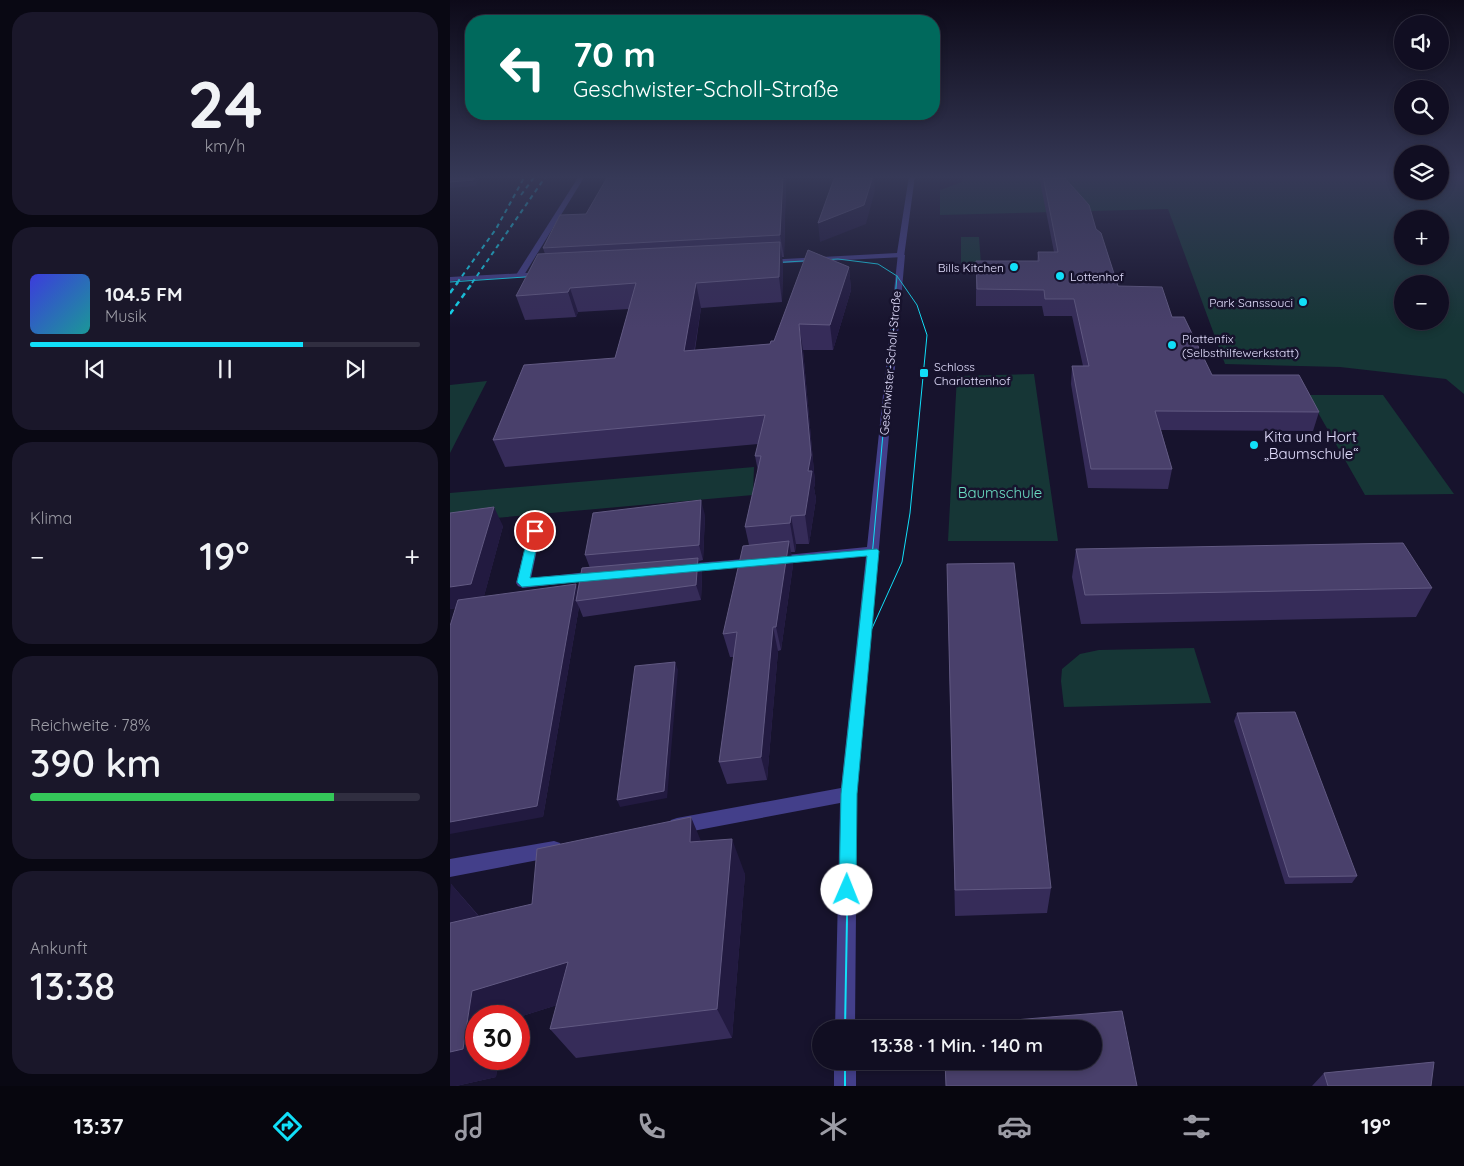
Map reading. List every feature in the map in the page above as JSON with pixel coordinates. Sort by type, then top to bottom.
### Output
[{"type":"street","points":[[520,275],[550,227]]},
{"type":"street","name":"Geschwister-Scholl-Straße","points":[[845,1020],[849,794],[905,227]]},
{"type":"street","points":[[754,263],[901,255]]},
{"type":"street","points":[[450,280],[549,274]]},
{"type":"street","points":[[535,531],[522,582],[610,575]]},
{"type":"street","points":[[669,570],[873,551]]},
{"type":"street","points":[[664,829],[849,794]]},
{"type":"street","points":[[450,868],[567,847]]},
{"type":"street","points":[[845,1070],[845,1086]]},
{"type":"green space","points":[[1175,227],[1394,227],[1394,265],[1449,265],[1449,227],[1464,227],[1464,394],[1446,379],[1340,367],[1225,364]]},
{"type":"green space","points":[[961,237],[979,237],[981,264],[961,264]]},
{"type":"green space","name":"Baumschule","points":[[1034,374],[1058,541],[948,541],[957,376]]},
{"type":"green space","points":[[487,381],[450,453],[450,385]]},
{"type":"green space","points":[[1308,395],[1383,395],[1454,494],[1365,495]]},
{"type":"green space","points":[[754,467],[753,495],[450,522],[450,493]]},
{"type":"green space","points":[[1194,648],[1211,703],[1064,707],[1061,681],[1062,669],[1080,654],[1099,650]]},
{"type":"building","points":[[554,227],[780,227],[780,235],[543,248]]},
{"type":"building","points":[[1053,227],[1095,227],[1101,233],[1118,286],[1162,287],[1172,317],[1184,317],[1212,375],[1299,375],[1319,412],[1155,411],[1172,469],[1091,469],[1072,366],[1089,366],[1074,299],[1045,299],[1044,290],[977,289],[976,261],[1039,261],[1038,252],[1058,252]]},
{"type":"building","points":[[780,242],[779,277],[696,283],[684,351],[770,344],[771,341],[774,341],[808,250],[849,267],[830,325],[799,324],[811,455],[808,471],[812,471],[805,515],[791,516],[790,523],[745,527],[761,456],[755,456],[765,415],[493,440],[524,365],[615,358],[636,283],[570,288],[568,292],[516,296],[538,254]]},
{"type":"building","points":[[701,500],[699,545],[585,555],[593,513]]},
{"type":"building","points":[[494,507],[471,584],[450,587],[450,513]]},
{"type":"building","points":[[789,541],[776,627],[773,627],[761,757],[719,762],[737,632],[723,634],[743,546]]},
{"type":"building","points":[[1403,543],[1432,588],[1085,595],[1076,549]]},
{"type":"building","points":[[698,558],[696,585],[576,601],[582,568]]},
{"type":"building","points":[[1014,563],[1051,888],[955,890],[947,564]]},
{"type":"building","points":[[576,584],[537,806],[450,822],[450,626],[458,600]]},
{"type":"building","points":[[675,662],[664,791],[617,800],[635,666]]},
{"type":"building","points":[[1295,712],[1357,876],[1289,877],[1237,713]]},
{"type":"building","points":[[691,817],[690,842],[732,839],[717,1009],[550,1029],[568,962],[472,991],[470,1005],[465,1005],[463,1049],[450,1052],[450,923],[532,904],[537,849]]},
{"type":"building","points":[[1122,1011],[1137,1086],[946,1086],[945,1070],[1102,1070],[1102,1020],[1015,1020]]},
{"type":"building","points":[[1434,1062],[1431,1086],[1328,1086],[1324,1073]]},
{"type":"tram line","points":[[769,263],[838,259],[878,264],[897,276]]},
{"type":"tram line","points":[[450,282],[540,276]]},
{"type":"tram line","points":[[849,809],[864,646],[902,562],[910,513],[927,335],[917,305],[897,276]]},
{"type":"tram line","points":[[865,636],[897,276]]},
{"type":"tram line","points":[[845,1020],[849,807]]},
{"type":"tram line","points":[[845,1070],[845,1086]]},
{"type":"railway","points":[[457,283],[497,227]]},
{"type":"railway","points":[[472,283],[511,227]]},
{"type":"railway","points":[[450,293],[458,282]]},
{"type":"railway","points":[[450,314],[473,282]]},
{"type":"place","name":"Bills Kitchen","points":[[1014,267]]},
{"type":"place","name":"Lottenhof","points":[[1060,276]]},
{"type":"place","name":"Park Sanssouci","points":[[1303,302]]},
{"type":"place","name":"Plattenfix (Selbsthilfewerkstatt)","points":[[1172,345]]},
{"type":"place","name":"Schloss Charlottenhof","points":[[924,373]]},
{"type":"place","name":"Kita und Hort „Baumschule“","points":[[1254,445]]},
{"type":"route","points":[[535,531],[522,582],[873,551],[849,794],[847,890]]}]
